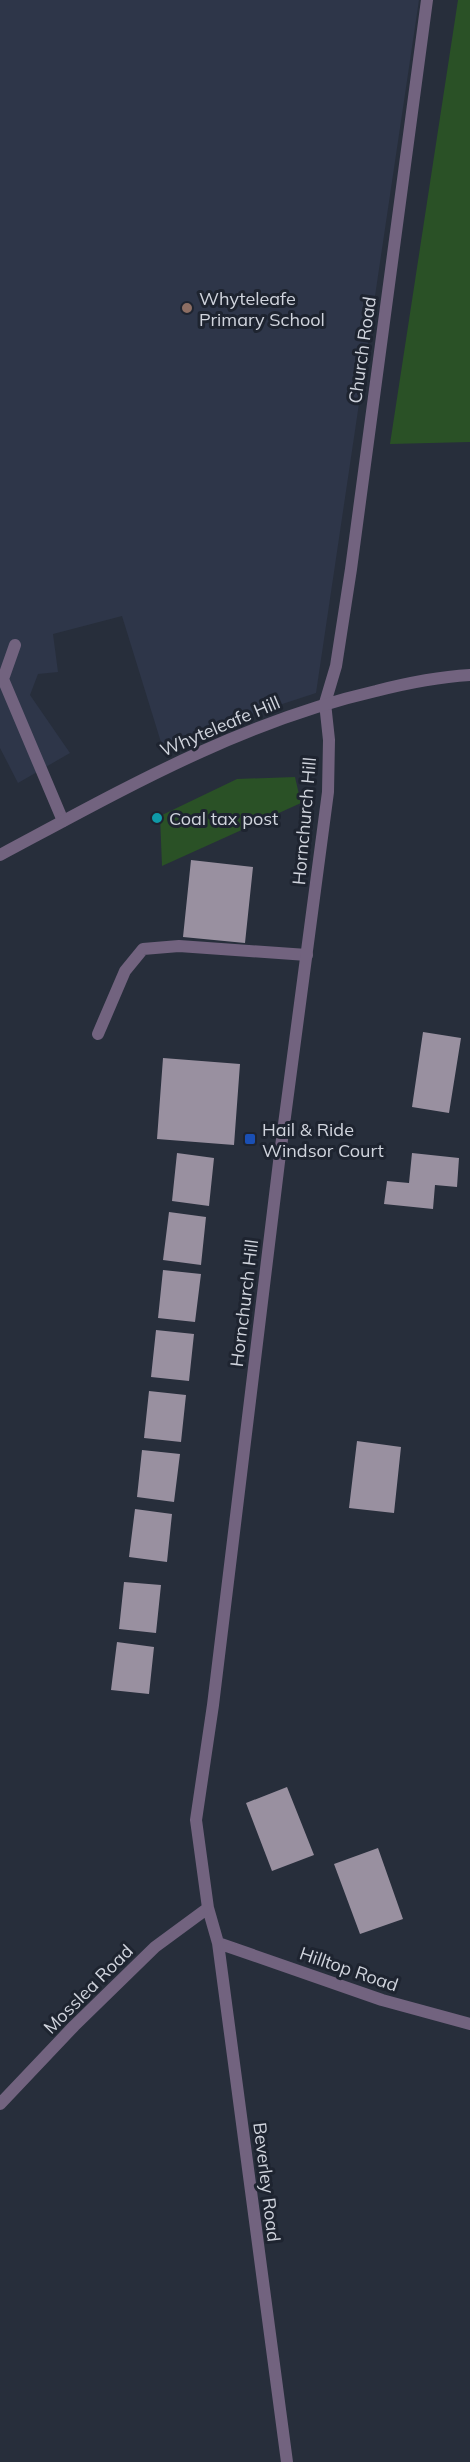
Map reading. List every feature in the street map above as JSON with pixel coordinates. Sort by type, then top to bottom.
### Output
[{"type":"street","name":"Church Road","points":[[325,703],[336,666],[351,569],[427,0]]},
{"type":"street","points":[[15,645],[3,679],[63,821]]},
{"type":"street","name":"Whyteleafe Hill","points":[[0,855],[132,784],[245,731],[325,703],[436,677],[470,675]]},
{"type":"street","name":"Hornchurch Hill","points":[[208,1908],[196,1820],[213,1705],[279,1162],[328,792],[329,740],[325,703]]},
{"type":"street","points":[[98,1034],[125,971],[143,949],[179,946],[307,955]]},
{"type":"street","name":"Beverley Road","points":[[208,1908],[218,1943],[287,2462]]},
{"type":"street","name":"Mosslea Road","points":[[0,2104],[74,2026],[155,1947],[208,1908]]},
{"type":"street","name":"Hilltop Road","points":[[218,1943],[382,2000],[470,2024]]},
{"type":"shaded area","name":"Whyteleafe Primary School","points":[[0,0],[419,0],[316,693],[218,725],[164,752],[122,616],[53,634],[58,672],[38,674],[30,695],[70,753],[18,783],[0,748]]},
{"type":"green space","points":[[458,0],[470,0],[470,442],[390,444]]},
{"type":"green space","points":[[295,777],[301,803],[162,866],[160,816],[237,779]]},
{"type":"building","points":[[191,860],[253,867],[245,943],[183,937]]},
{"type":"building","points":[[423,1032],[461,1038],[449,1113],[412,1107]]},
{"type":"building","points":[[163,1058],[240,1064],[234,1145],[157,1139]]},
{"type":"building","points":[[177,1153],[214,1158],[209,1206],[172,1201]]},
{"type":"building","points":[[412,1153],[459,1158],[457,1187],[435,1185],[433,1209],[384,1204],[387,1181],[409,1183]]},
{"type":"building","points":[[169,1212],[206,1217],[201,1265],[163,1260]]},
{"type":"building","points":[[163,1270],[201,1274],[195,1322],[158,1318]]},
{"type":"building","points":[[156,1330],[194,1334],[189,1381],[151,1377]]},
{"type":"building","points":[[149,1391],[186,1395],[181,1442],[144,1438]]},
{"type":"building","points":[[357,1441],[401,1447],[394,1513],[349,1508]]},
{"type":"building","points":[[142,1450],[180,1454],[174,1502],[137,1497]]},
{"type":"building","points":[[135,1509],[172,1514],[167,1562],[129,1557]]},
{"type":"building","points":[[124,1582],[161,1585],[156,1633],[119,1629]]},
{"type":"building","points":[[117,1642],[154,1647],[149,1694],[111,1690]]},
{"type":"building","points":[[287,1787],[314,1855],[272,1871],[246,1803]]},
{"type":"building","points":[[378,1848],[403,1919],[360,1934],[334,1864]]},
{"type":"place","name":"Whyteleafe Primary School","points":[[187,308]]},
{"type":"place","name":"Coal tax post","points":[[157,818]]},
{"type":"place","name":"Hail & Ride Windsor Court","points":[[250,1139]]}]
